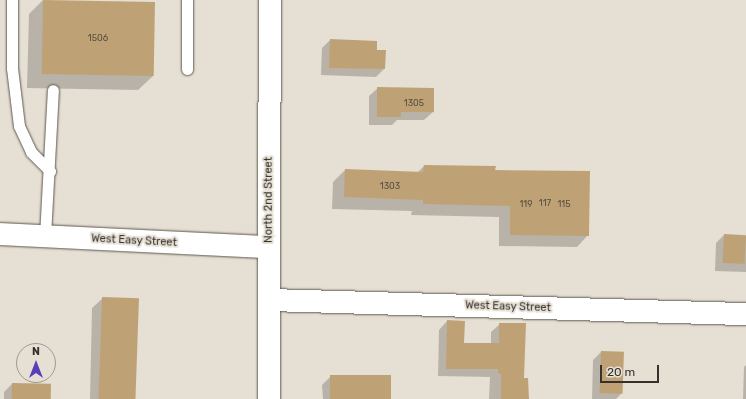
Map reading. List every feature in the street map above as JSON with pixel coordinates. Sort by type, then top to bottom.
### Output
[{"type":"street","name":"North 2nd Street","points":[[269,399],[270,0]]},
{"type":"street","name":"West Easy Street","points":[[0,234],[269,247]]},
{"type":"street","name":"West Easy Street","points":[[270,300],[746,314]]},
{"type":"lane","points":[[12,0],[12,68],[19,126],[31,152],[50,171]]},
{"type":"lane","points":[[187,0],[187,70]]},
{"type":"lane","points":[[45,236],[50,171],[53,90]]},
{"type":"building","points":[[43,0],[155,2],[154,76],[42,74]]},
{"type":"building","points":[[330,39],[377,41],[377,50],[386,50],[385,69],[329,68]]},
{"type":"building","points":[[377,87],[434,88],[434,112],[401,112],[401,117],[377,117]]},
{"type":"building","points":[[424,165],[496,166],[495,170],[590,171],[589,236],[510,235],[510,206],[423,204],[423,200],[344,197],[345,169],[423,172]]},
{"type":"building","points":[[724,234],[746,235],[744,264],[722,263]]},
{"type":"building","points":[[102,297],[139,298],[135,399],[98,399]]},
{"type":"building","points":[[447,320],[465,321],[464,343],[499,343],[499,323],[526,323],[524,378],[528,378],[529,399],[501,399],[501,374],[498,373],[498,369],[446,369]]},
{"type":"building","points":[[601,351],[624,352],[623,394],[600,393]]},
{"type":"building","points":[[330,375],[391,375],[391,399],[330,399]]},
{"type":"building","points":[[12,383],[51,384],[51,399],[12,399]]}]
